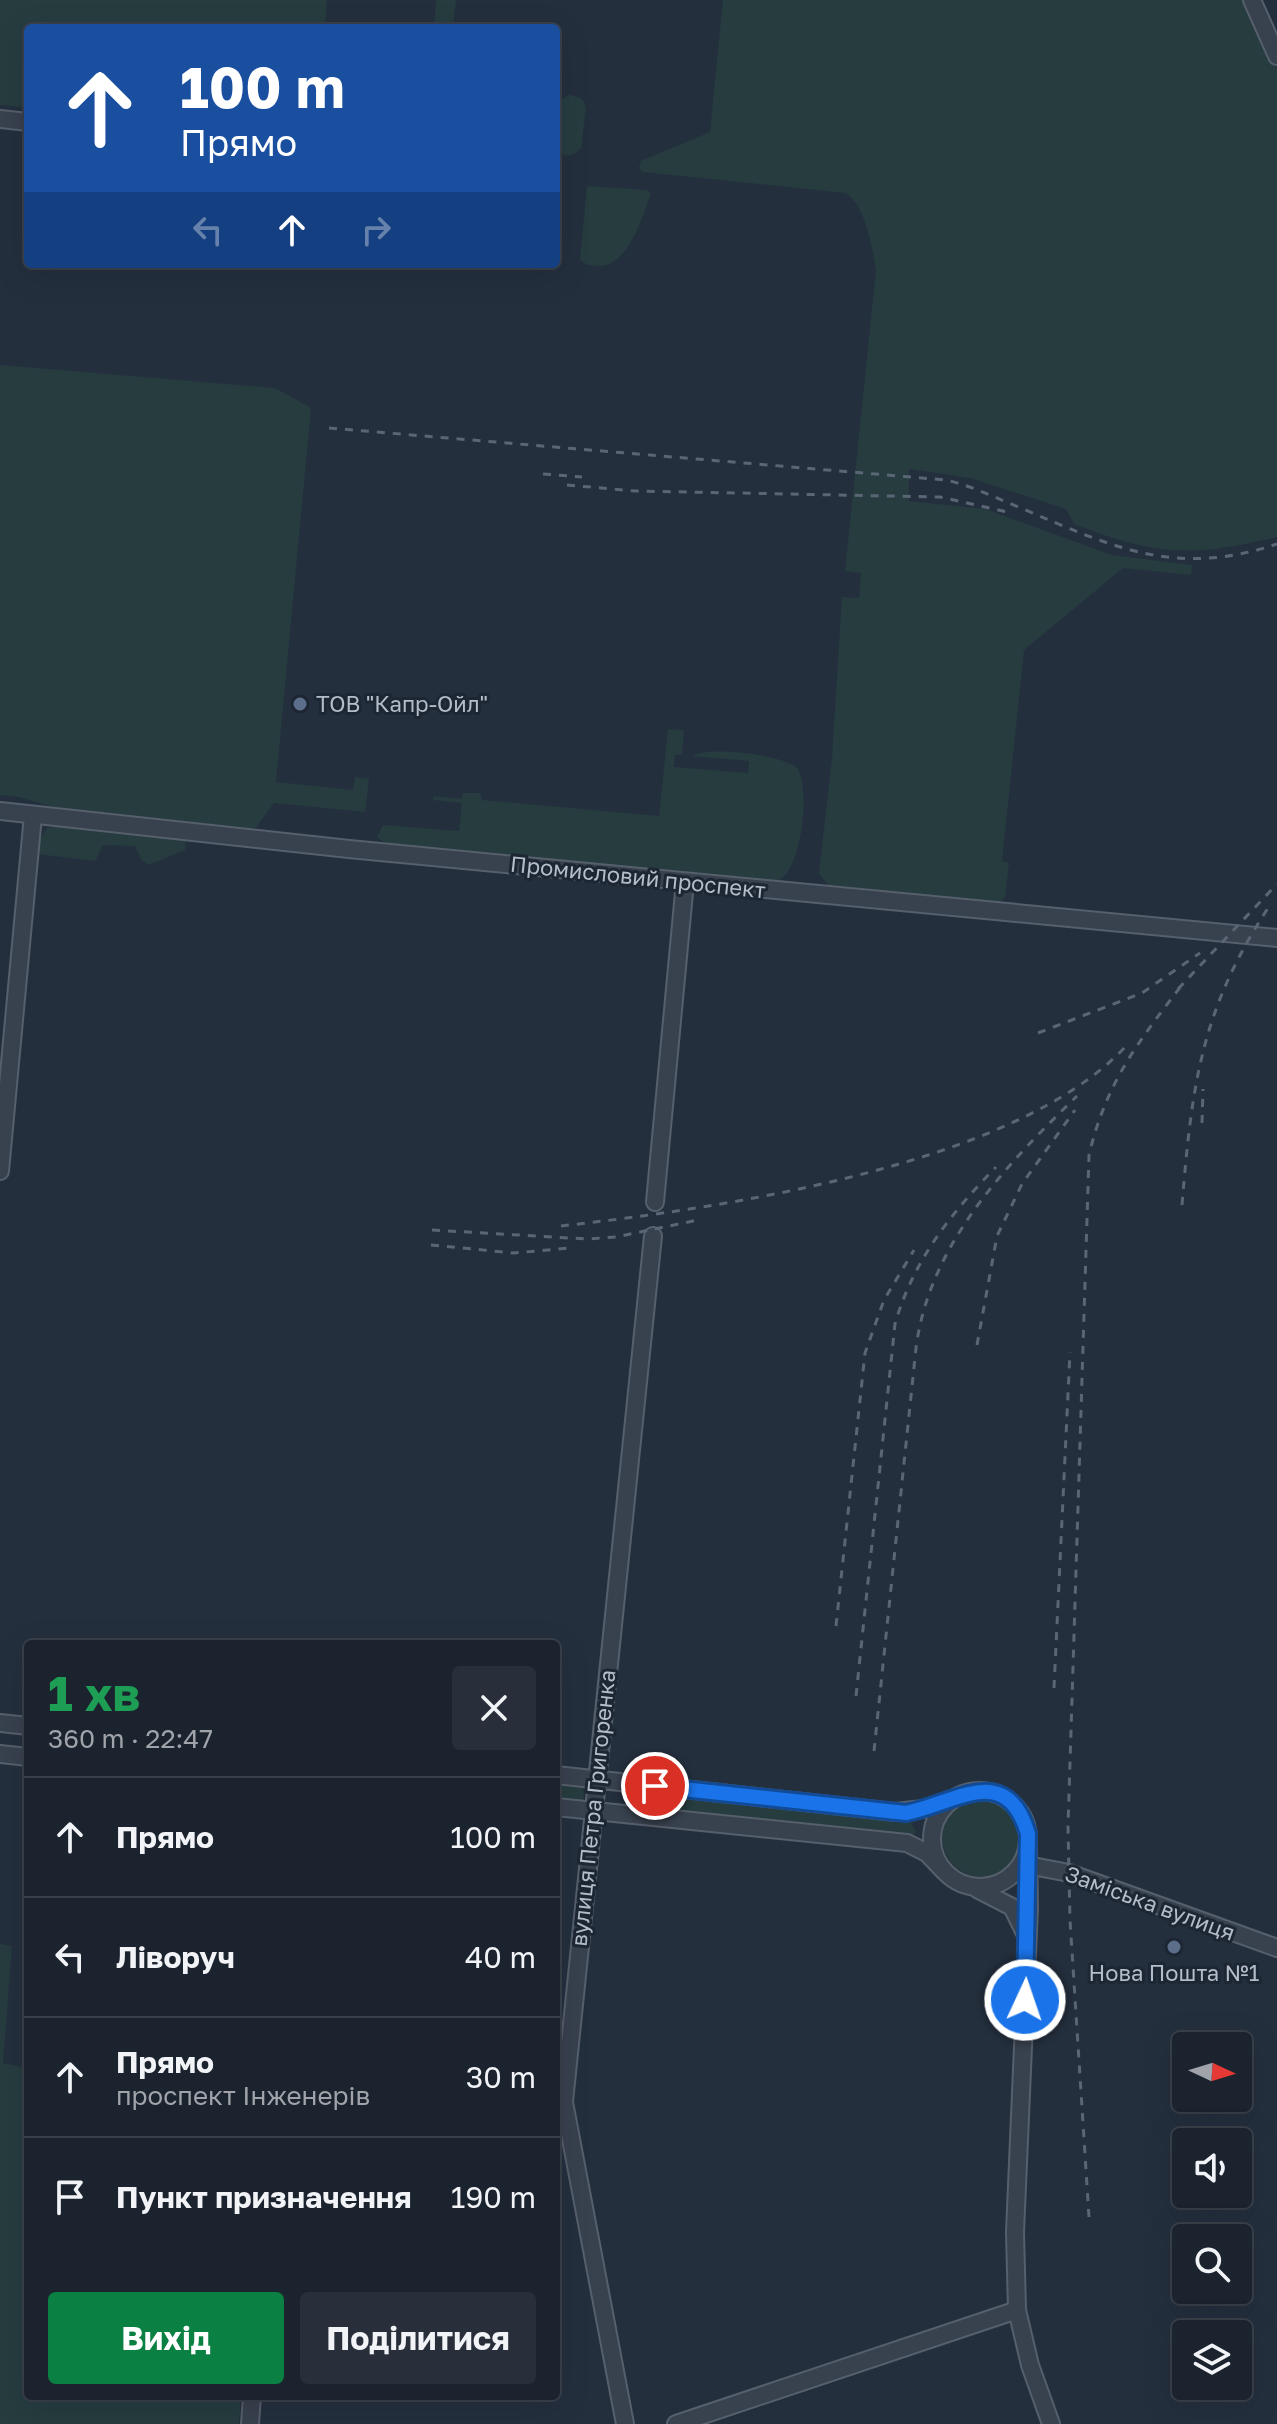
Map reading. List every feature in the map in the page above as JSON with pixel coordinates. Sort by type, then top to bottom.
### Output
[{"type":"street","points":[[1252,0],[1277,56]]},
{"type":"street","points":[[0,119],[24,122]]},
{"type":"street","name":"Промисловий проспект","points":[[0,811],[685,882],[1277,938]]},
{"type":"street","points":[[0,1171],[33,815]]},
{"type":"street","points":[[655,1202],[685,882]]},
{"type":"street","name":"вулиця Петра Григоренка","points":[[625,2424],[560,2103],[653,1236]]},
{"type":"street","points":[[0,1723],[24,1726]]},
{"type":"street","points":[[0,1754],[24,1757]]},
{"type":"street","points":[[560,1775],[906,1813],[980,1790],[997,1793],[1012,1803],[1023,1817],[1027,1946],[1015,2216],[1017,2310],[1030,2365],[1051,2424]]},
{"type":"street","points":[[933,1849],[935,1821],[952,1799]]},
{"type":"street","points":[[560,1807],[907,1843],[927,1853],[945,1872],[1012,1907],[1024,1928],[1027,1946]]},
{"type":"street","points":[[906,1813],[920,1823],[945,1872]]},
{"type":"street","points":[[968,1886],[999,1883],[1026,1858]]},
{"type":"street","name":"Заміська вулиця","points":[[1026,1858],[1277,1948]]},
{"type":"street","points":[[676,2424],[1017,2310]]},
{"type":"street","points":[[250,2424],[252,2400]]},
{"type":"green space","points":[[0,0],[327,0],[325,24],[24,24],[24,108],[0,105]]},
{"type":"green space","points":[[436,0],[456,0],[453,24],[434,24]]},
{"type":"green space","points":[[723,0],[1247,0],[1277,69],[1277,537],[1197,550],[1152,547],[1103,535],[1074,524],[1066,509],[970,478],[909,469],[909,501],[985,509],[1112,555],[1192,565],[1191,575],[1123,568],[1024,650],[1002,861],[1009,863],[1005,897],[998,905],[831,888],[819,874],[832,758],[842,597],[859,598],[861,573],[845,571],[876,270],[863,217],[845,193],[643,172],[639,168],[641,161],[710,132]]},
{"type":"green space","points":[[569,94],[583,100],[586,108],[581,148],[566,156],[560,153],[560,101]]},
{"type":"green space","points":[[587,186],[647,190],[651,194],[632,240],[617,259],[608,264],[589,265],[580,259]]},
{"type":"green space","points":[[0,365],[275,388],[311,408],[276,782],[353,790],[355,777],[369,779],[365,812],[274,803],[255,829],[53,807],[0,795]]},
{"type":"green space","points":[[668,729],[684,730],[682,755],[675,755],[674,767],[748,773],[749,761],[692,756],[730,752],[777,759],[798,769],[803,794],[802,829],[793,862],[778,881],[386,844],[377,837],[383,825],[459,831],[462,803],[433,800],[434,796],[462,799],[463,793],[480,793],[482,800],[659,816]]},
{"type":"green space","points":[[65,824],[186,837],[185,850],[149,865],[142,861],[135,846],[103,845],[95,861],[37,854],[36,845],[47,828]]},
{"type":"green space","points":[[560,1782],[583,1786],[584,1799],[580,1803],[560,1801]]},
{"type":"green space","points":[[634,1790],[908,1817],[916,1832],[911,1837],[630,1807],[629,1795]]},
{"type":"green space","points":[[982,1797],[997,1800],[1010,1809],[1019,1822],[1022,1837],[1019,1852],[1010,1865],[997,1874],[982,1877],[967,1874],[954,1865],[945,1852],[942,1837],[945,1822],[954,1809],[967,1800]]},
{"type":"green space","points":[[0,1944],[12,1946],[3,2063],[24,2067],[24,2400],[241,2400],[239,2424],[0,2424]]},
{"type":"railway","points":[[329,428],[946,480],[1085,535],[1145,553],[1176,558],[1241,554],[1277,544]]},
{"type":"railway","points":[[543,474],[582,477]]},
{"type":"railway","points":[[567,485],[635,491],[940,497],[1007,512]]},
{"type":"railway","points":[[1178,989],[1277,884]]},
{"type":"railway","points":[[1182,1205],[1196,1084],[1214,1014],[1247,943],[1270,905]]},
{"type":"railway","points":[[1038,1033],[1142,993],[1200,953]]},
{"type":"railway","points":[[1089,2217],[1070,1920],[1068,1827],[1089,1155],[1105,1105],[1126,1062],[1185,981]]},
{"type":"railway","points":[[561,1226],[781,1193],[941,1151],[1014,1122],[1077,1087],[1127,1045]]},
{"type":"railway","points":[[1202,1123],[1203,1089]]},
{"type":"railway","points":[[874,1751],[916,1348],[924,1310],[954,1241],[975,1209],[1024,1150],[1077,1096]]},
{"type":"railway","points":[[977,1345],[997,1236],[1022,1184],[1075,1110]]},
{"type":"railway","points":[[856,1696],[895,1324],[912,1279],[935,1239],[996,1167]]},
{"type":"railway","points":[[432,1230],[587,1239],[616,1237],[698,1220]]},
{"type":"railway","points":[[431,1245],[514,1253],[570,1248]]},
{"type":"railway","points":[[836,1626],[865,1353],[884,1300],[914,1250]]},
{"type":"railway","points":[[1054,1688],[1070,1352]]},
{"type":"place","name":"ТОВ \"Капр-Ойл\"","points":[[300,704]]},
{"type":"place","name":"Нова Пошта №1","points":[[1174,1947]]},
{"type":"route","points":[[655,1786],[906,1813],[933,1807],[968,1792],[980,1790],[997,1793],[1012,1803],[1023,1817],[1028,1834],[1025,2000]]}]
